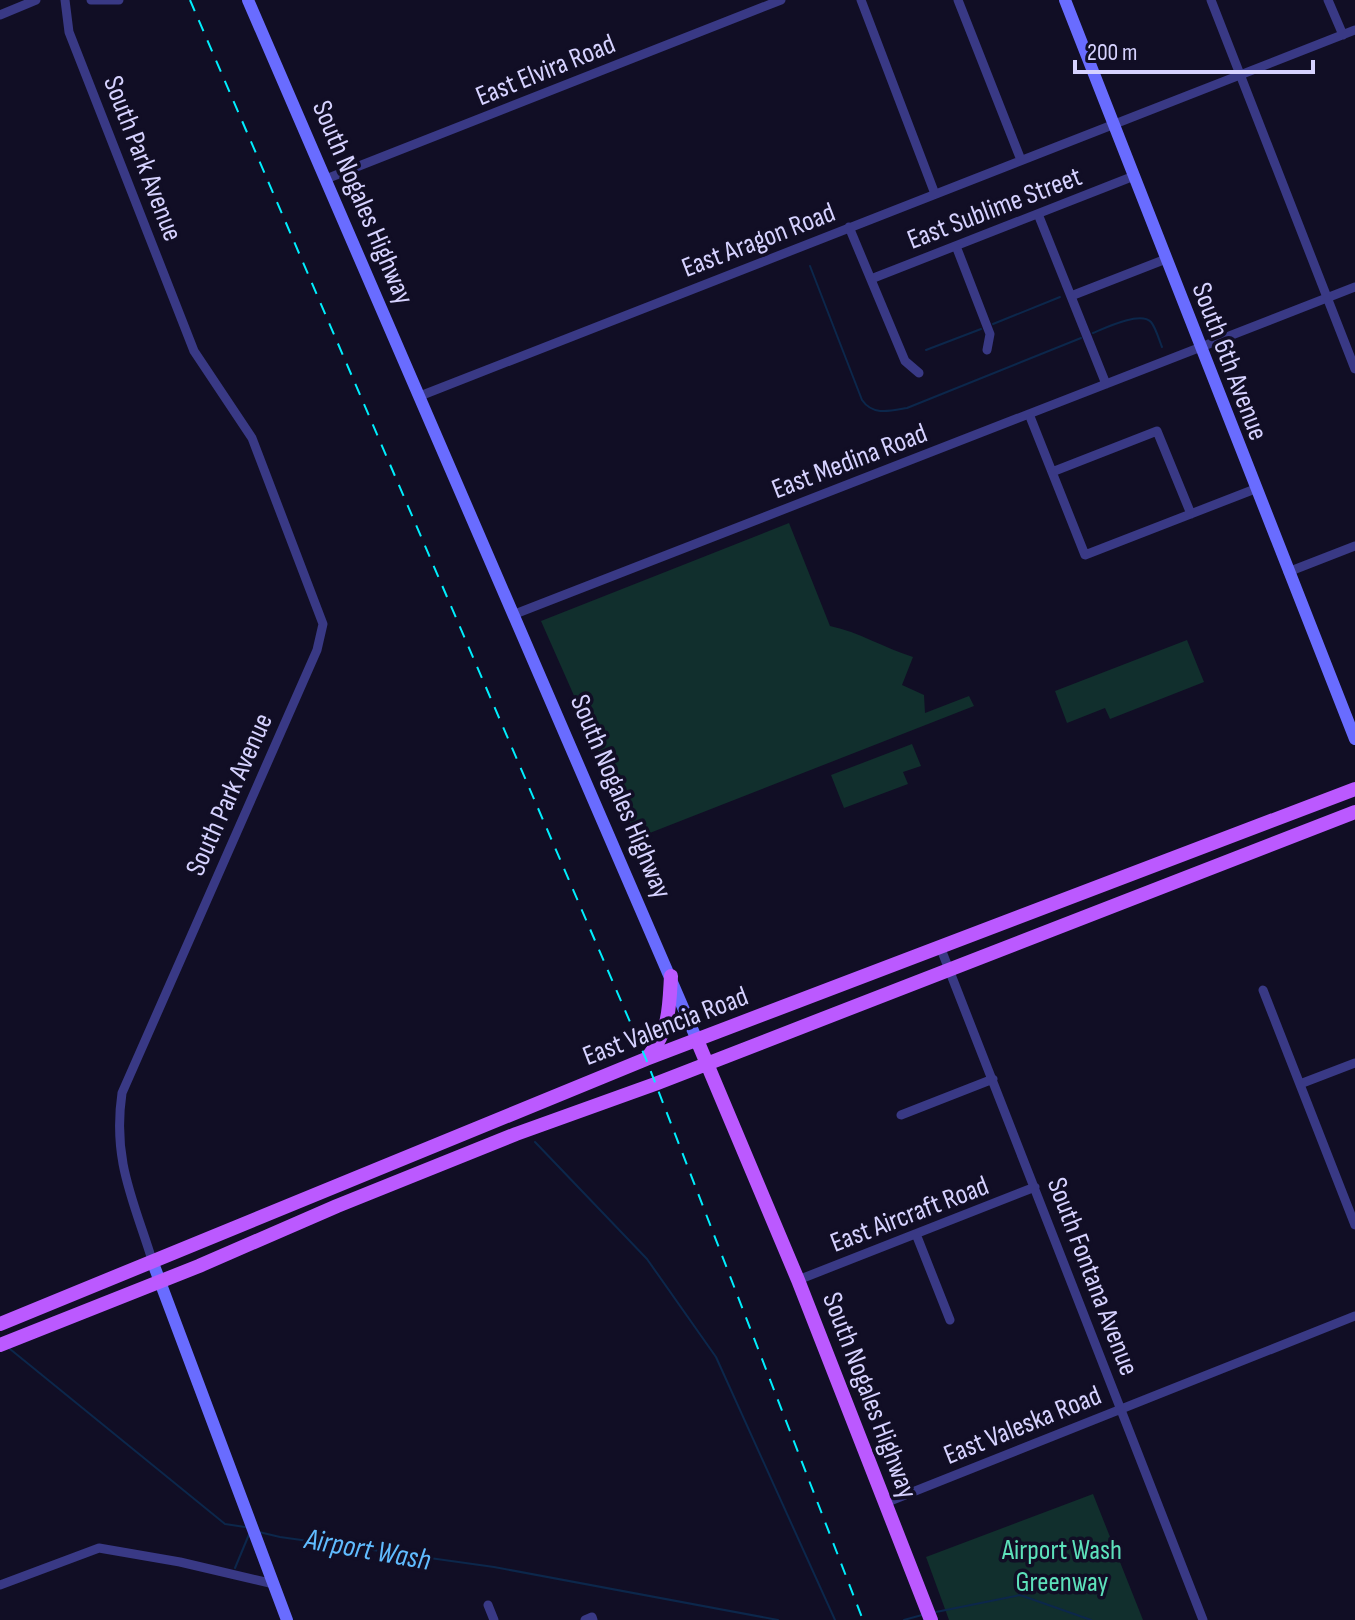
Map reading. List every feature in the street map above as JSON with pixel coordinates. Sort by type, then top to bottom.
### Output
[{"type":"main road","name":"South Nogales Highway","points":[[248,0],[709,1063],[931,1620]]},
{"type":"main road","name":"South 6th Avenue","points":[[1065,0],[1355,739]]},
{"type":"main road","name":"East Valencia Road","points":[[3,1323],[646,1059],[1355,789]]},
{"type":"main road","name":"East Valencia Road","points":[[0,1345],[516,1134],[709,1063],[1355,812]]},
{"type":"main road","points":[[1128,877],[1135,897]]},
{"type":"main road","points":[[646,1059],[664,1035],[668,1024],[671,976]]},
{"type":"main road","points":[[508,1115],[516,1134]]},
{"type":"main road","points":[[329,1187],[337,1206]]},
{"type":"main road","name":"South Park Avenue","points":[[153,1263],[287,1620]]},
{"type":"street","points":[[0,15],[36,0]]},
{"type":"street","name":"South Park Avenue","points":[[65,0],[69,32],[194,351],[252,438],[323,624],[317,650],[122,1093],[119,1138],[124,1176],[153,1263]]},
{"type":"street","points":[[91,0],[119,0]]},
{"type":"street","name":"East Elvira Road","points":[[326,179],[781,0]]},
{"type":"street","points":[[861,0],[935,194]]},
{"type":"street","points":[[958,0],[1021,160]]},
{"type":"street","points":[[1211,0],[1355,369]]},
{"type":"street","points":[[1328,0],[1343,35]]},
{"type":"street","name":"East Aragon Road","points":[[420,396],[1355,30]]},
{"type":"street","name":"East Sublime Street","points":[[871,279],[1134,176]]},
{"type":"street","points":[[1038,214],[1106,384]]},
{"type":"street","points":[[849,227],[905,361],[919,373]]},
{"type":"street","points":[[956,246],[990,334],[987,350]]},
{"type":"street","points":[[1071,296],[1166,259]]},
{"type":"street","name":"East Medina Road","points":[[515,614],[1355,287]]},
{"type":"street","points":[[1029,414],[1085,555],[1255,489]]},
{"type":"street","points":[[1052,472],[1157,431],[1191,514]]},
{"type":"street","points":[[1288,572],[1355,546]]},
{"type":"street","name":"South Fontana Avenue","points":[[941,949],[1203,1620]]},
{"type":"street","points":[[1263,990],[1355,1225]]},
{"type":"street","points":[[1300,1084],[1355,1063]]},
{"type":"street","points":[[901,1115],[993,1079]]},
{"type":"street","points":[[1342,1192],[1355,1186]]},
{"type":"street","name":"East Aircraft Road","points":[[798,1280],[1035,1187]]},
{"type":"street","points":[[916,1234],[950,1320]]},
{"type":"street","name":"East Valeska Road","points":[[885,1503],[1355,1316]]},
{"type":"street","points":[[0,1585],[99,1548],[180,1562],[274,1584]]},
{"type":"street","points":[[488,1605],[494,1620]]},
{"type":"green space","points":[[789,523],[830,626],[913,657],[902,685],[924,695],[925,713],[969,696],[974,706],[637,838],[541,621]]},
{"type":"green space","points":[[1187,640],[1204,682],[1110,719],[1105,708],[1067,723],[1055,691]]},
{"type":"green space","points":[[912,744],[921,766],[903,772],[908,784],[844,808],[831,775]]},
{"type":"green space","name":"Airport Wash Greenway","points":[[1093,1494],[1143,1620],[949,1620],[926,1557]]},
{"type":"waterway","points":[[810,266],[862,400],[877,410],[907,408],[1081,338]]},
{"type":"waterway","points":[[993,324],[1060,297]]},
{"type":"waterway","points":[[1093,333],[1122,322],[1146,319],[1153,325],[1162,347]]},
{"type":"waterway","points":[[926,350],[981,329]]},
{"type":"waterway","points":[[535,1142],[647,1259],[716,1357],[835,1620]]},
{"type":"waterway","name":"Airport Wash","points":[[10,1349],[225,1524],[245,1527]]},
{"type":"waterway","points":[[235,1568],[250,1532]]},
{"type":"waterway","name":"Airport Wash","points":[[259,1532],[494,1567],[778,1620]]},
{"type":"waterway","name":"Airport Wash","points":[[936,1612],[1020,1595],[1091,1620]]},
{"type":"waterway","name":"Airport Wash","points":[[904,1620],[922,1615]]},
{"type":"railway","points":[[190,0],[646,1059],[863,1620]]}]
